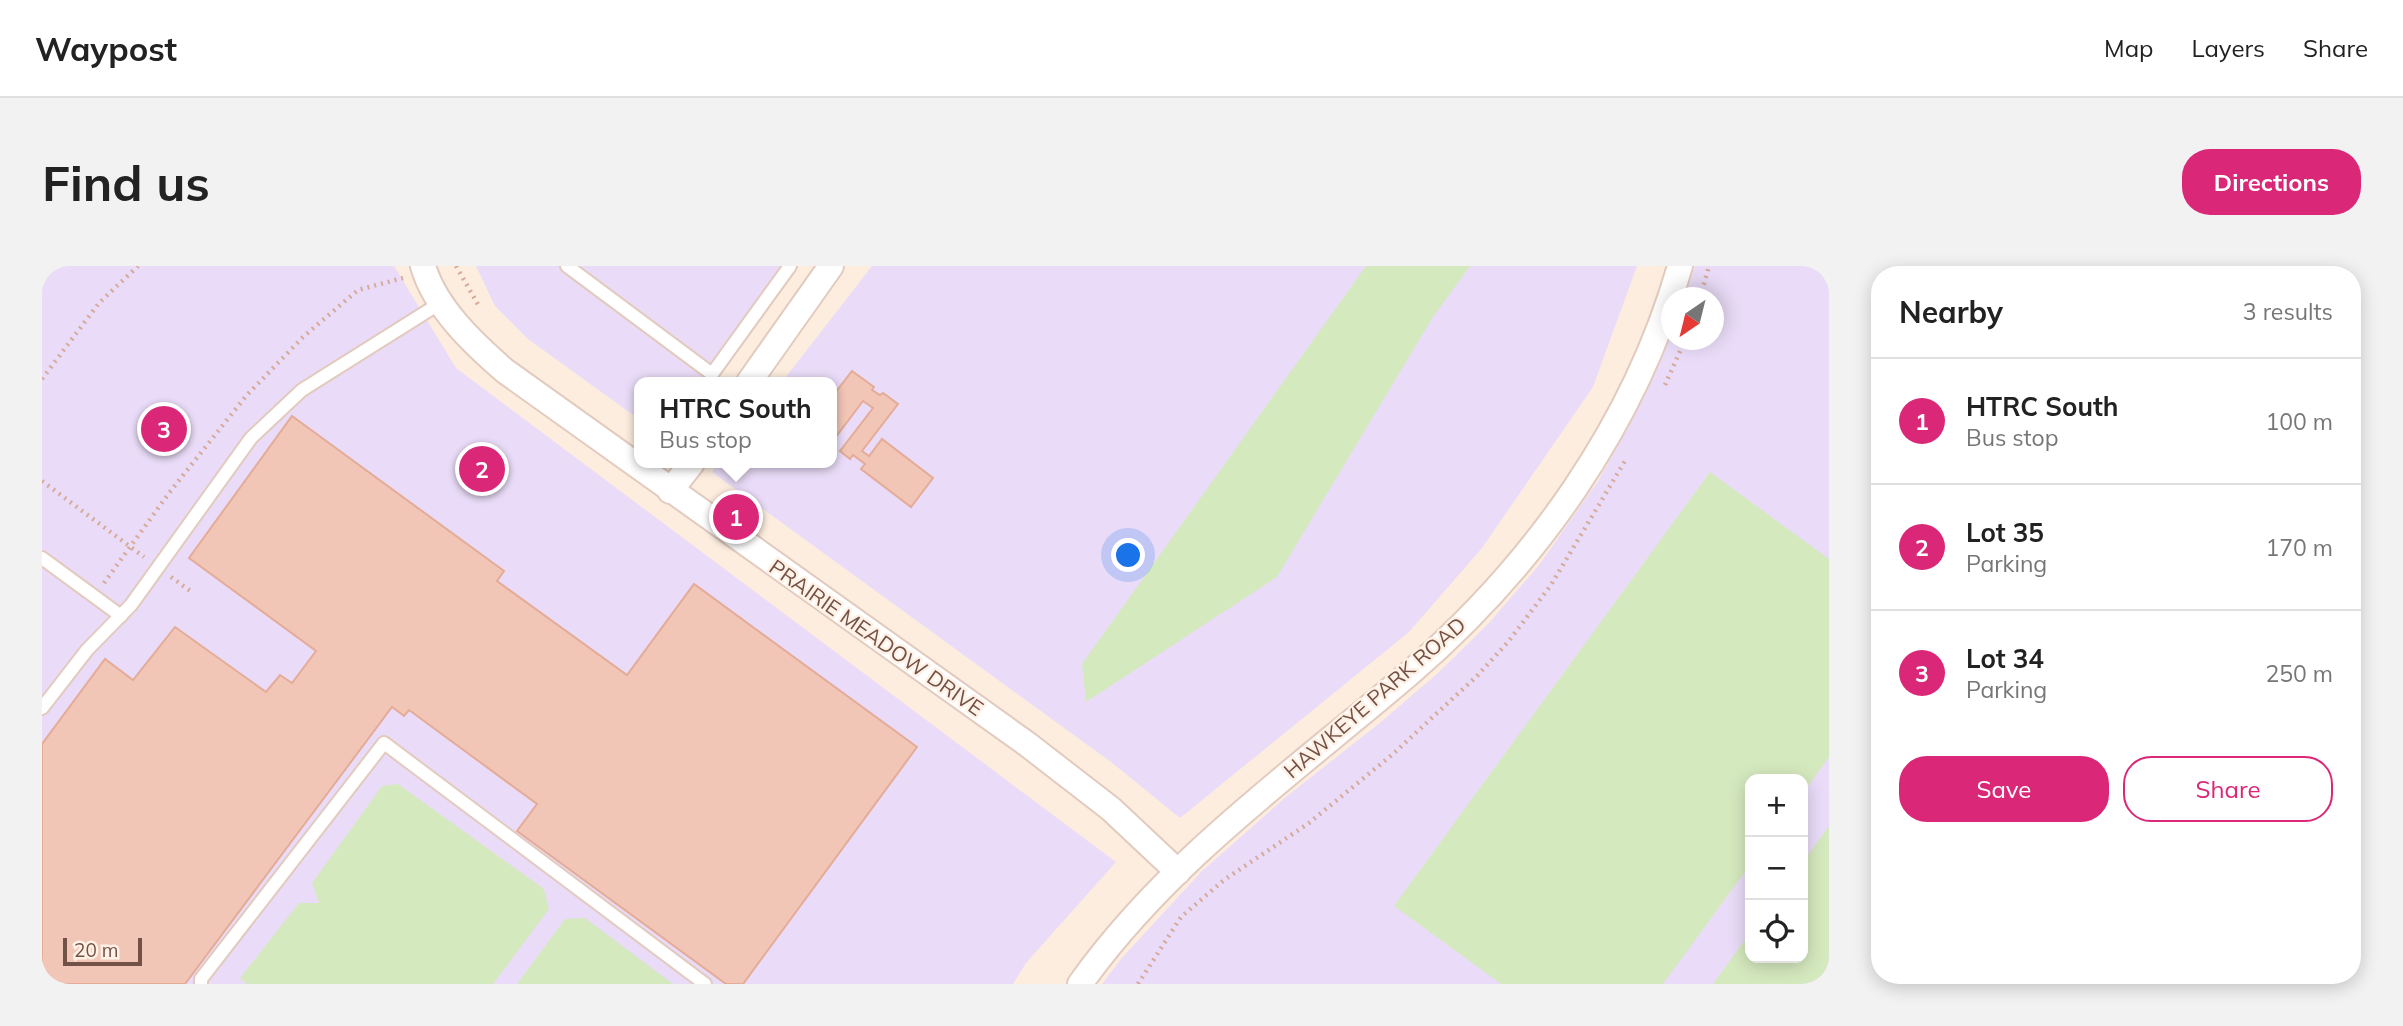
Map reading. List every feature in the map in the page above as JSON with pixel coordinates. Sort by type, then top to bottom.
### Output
[{"type":"street","name":"PRAIRIE MEADOW DRIVE","points":[[423,266],[458,327],[477,347],[505,371],[634,465]]},
{"type":"street","points":[[753,377],[831,266]]},
{"type":"street","name":"HAWKEYE PARK ROAD","points":[[1080,984],[1126,926],[1178,872],[1254,801],[1413,670],[1488,599],[1525,555],[1578,485],[1608,436],[1645,362],[1669,304],[1680,266]]},
{"type":"street","name":"PRAIRIE MEADOW DRIVE","points":[[638,468],[1073,779],[1111,809],[1178,872]]},
{"type":"street","points":[[670,491],[688,468]]},
{"type":"lane","points":[[567,266],[712,373],[790,266]]},
{"type":"lane","points":[[42,708],[87,650],[121,616],[251,438],[302,390],[442,302]]},
{"type":"lane","points":[[42,558],[121,616]]},
{"type":"lane","points":[[201,984],[201,979],[384,743],[705,984]]},
{"type":"path","points":[[42,379],[99,303],[138,266]]},
{"type":"path","points":[[456,266],[481,309]]},
{"type":"path","points":[[1703,287],[1709,266]]},
{"type":"path","points":[[42,481],[193,593]]},
{"type":"shaded area","points":[[42,266],[394,266],[456,368],[1116,862],[1026,963],[1013,984],[42,984]]},
{"type":"shaded area","points":[[476,266],[797,266],[719,377],[634,377],[634,416],[528,339],[495,306]]},
{"type":"shaded area","points":[[872,266],[1637,266],[1593,387],[1482,548],[1409,632],[1180,818],[1111,762],[712,472],[715,468],[837,468],[837,377],[786,377]]},
{"type":"shaded area","points":[[1695,266],[1829,266],[1829,984],[1102,984],[1120,960],[1202,871],[1287,796],[1437,674],[1489,623],[1539,565],[1598,481],[1664,350],[1724,350],[1724,287],[1688,287]]},
{"type":"green space","points":[[1366,266],[1470,266],[1433,317],[1277,577],[1086,702],[1082,664]]},
{"type":"green space","points":[[1710,472],[1829,559],[1829,757],[1808,786],[1808,774],[1745,774],[1745,872],[1663,984],[1501,984],[1394,906]]},
{"type":"green space","points":[[398,784],[544,889],[549,909],[493,984],[247,984],[240,978],[299,903],[319,903],[312,883],[382,786]]},
{"type":"green space","points":[[1829,826],[1829,984],[1713,984],[1745,940],[1745,963],[1808,963],[1808,855]]},
{"type":"green space","points":[[585,918],[673,984],[517,984],[565,919]]},
{"type":"building","points":[[852,371],[874,387],[872,390],[880,395],[883,393],[898,404],[862,451],[869,456],[882,439],[933,478],[911,507],[861,469],[865,464],[853,455],[850,459],[840,451],[873,408],[863,401],[837,435],[837,390]]},
{"type":"building","points":[[292,416],[504,571],[497,581],[627,675],[694,584],[917,747],[743,984],[726,984],[517,831],[537,804],[409,710],[404,716],[392,707],[185,984],[42,984],[42,744],[105,659],[133,680],[175,627],[266,692],[280,675],[292,683],[316,651],[189,558]]},
{"type":"place","name":"Lot 34","points":[[164,429]]},
{"type":"place","name":"Lot 35","points":[[482,469]]},
{"type":"place","name":"HTRC South","points":[[736,517]]}]
